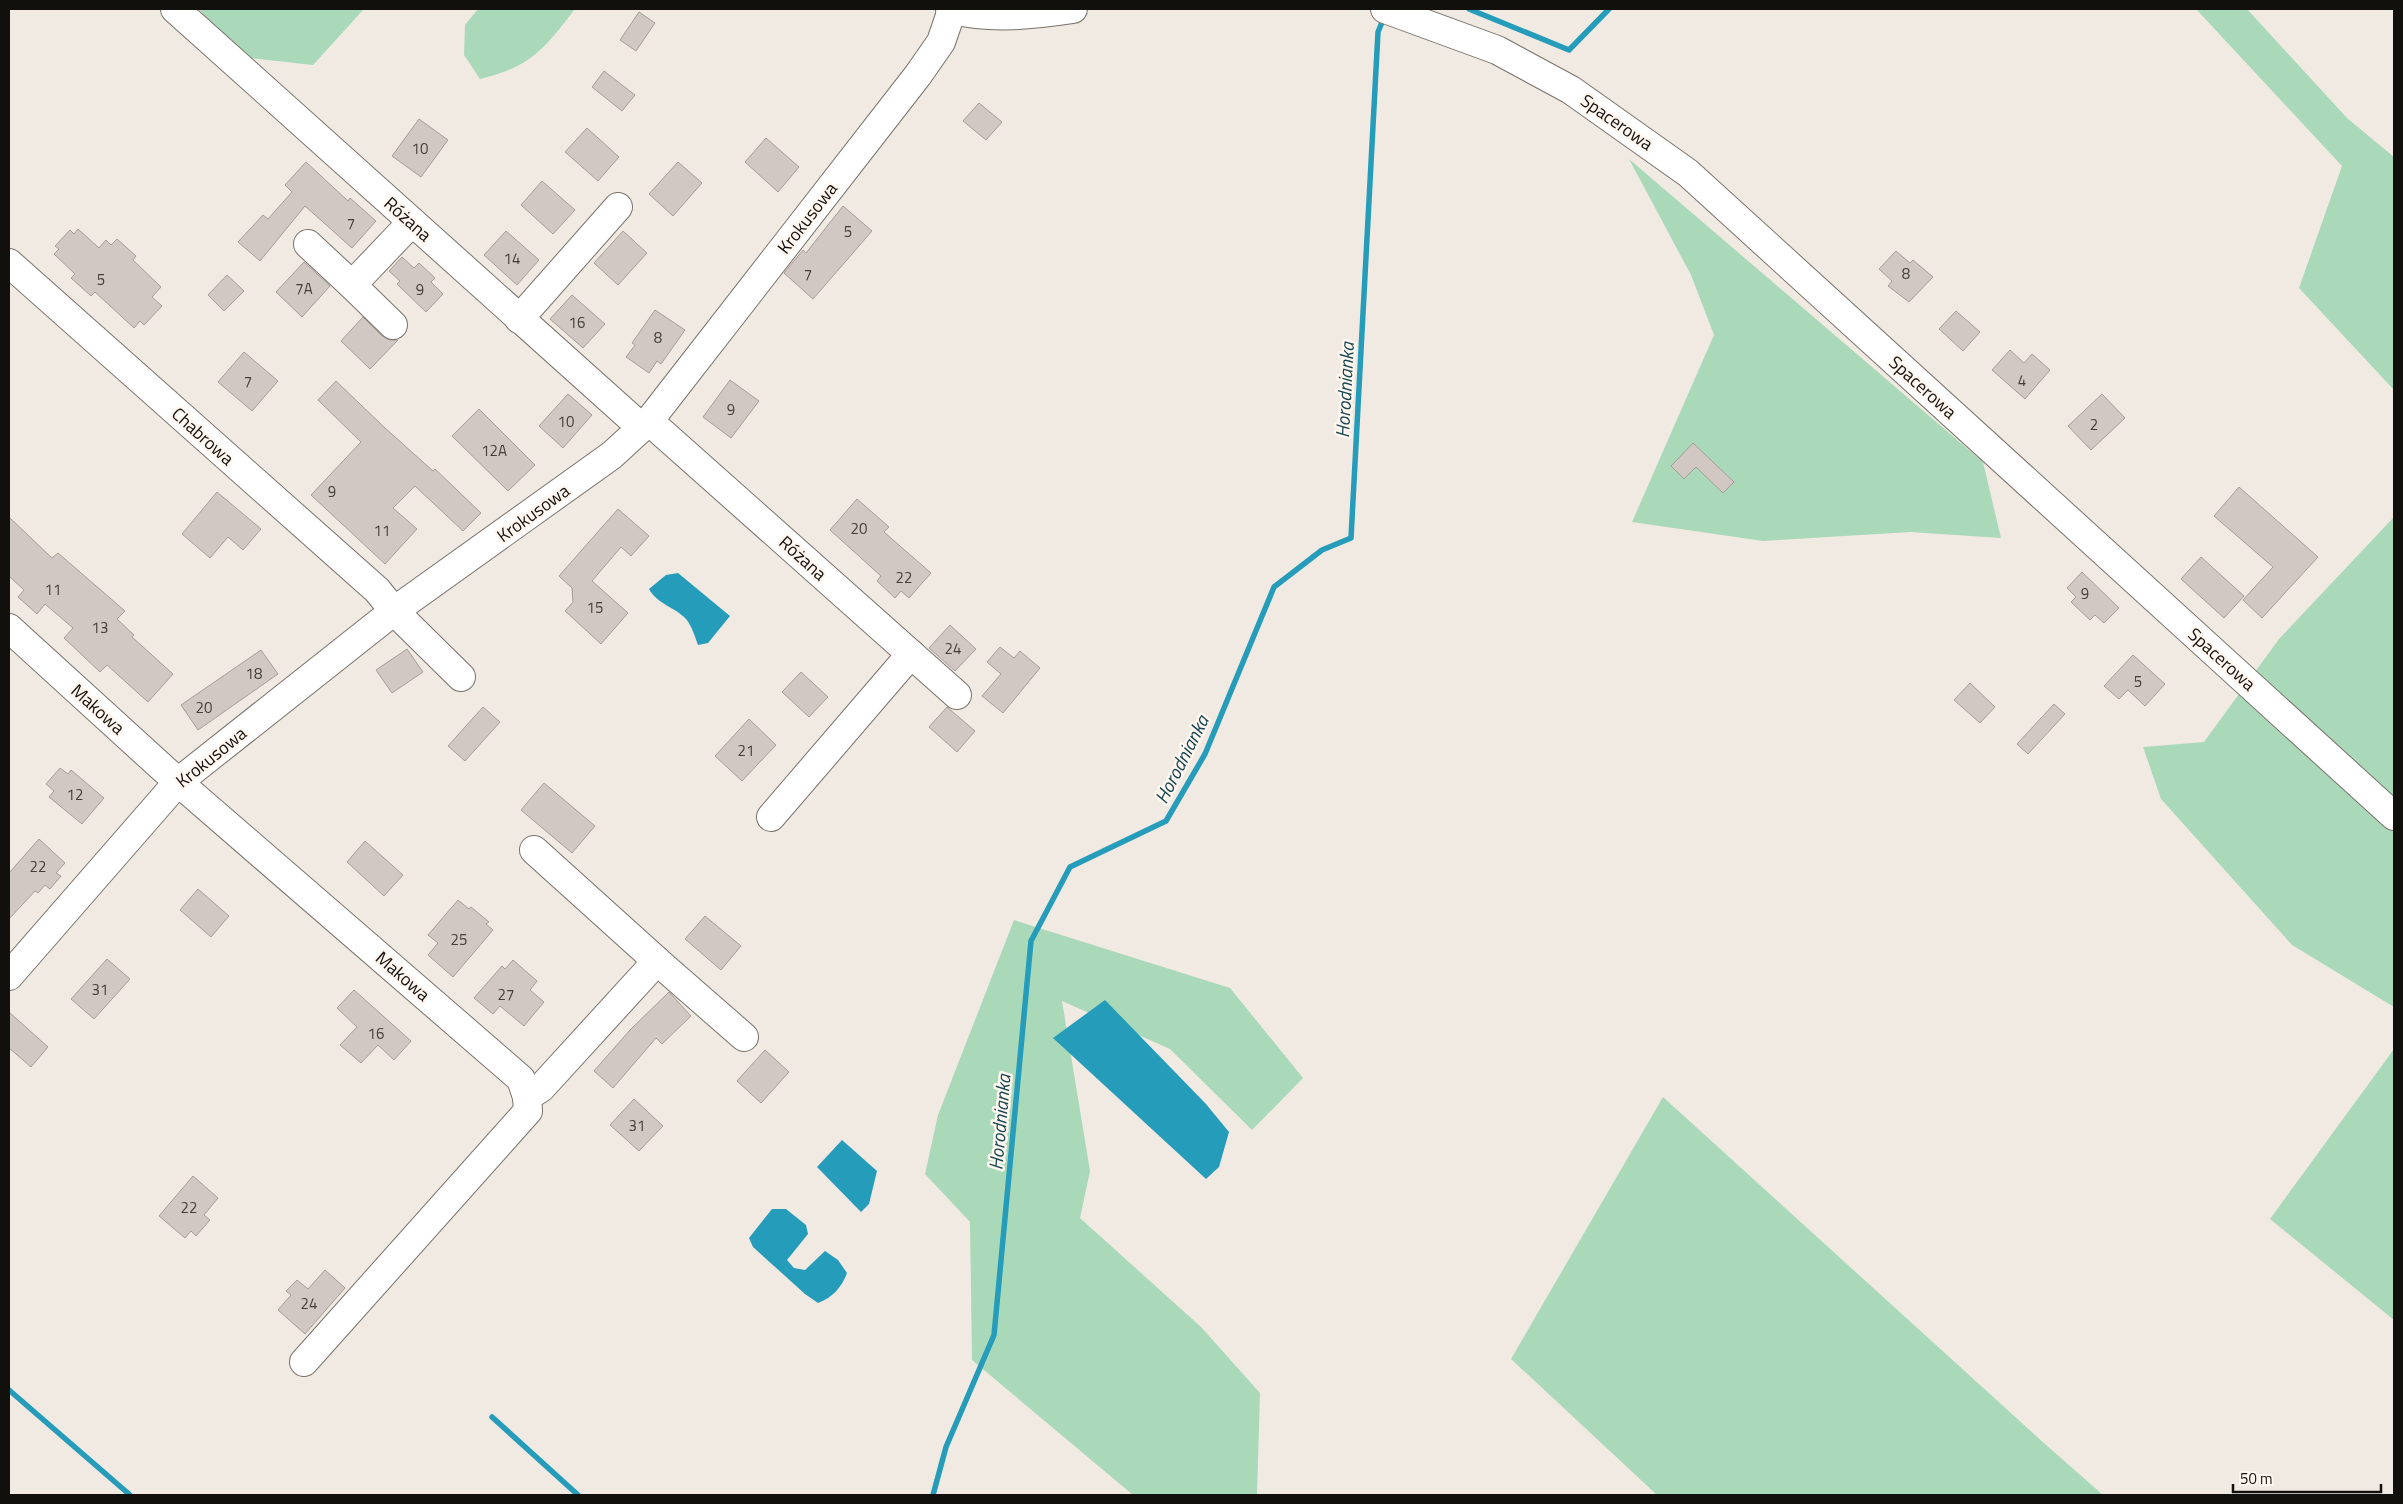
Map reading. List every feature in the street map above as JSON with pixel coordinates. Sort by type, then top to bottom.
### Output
[{"type":"street","name":"Różana","points":[[175,9],[519,319],[646,424],[957,695]]},
{"type":"street","points":[[951,9],[994,15],[1028,14],[1073,9]]},
{"type":"street","name":"Krokusowa","points":[[9,976],[178,782],[394,611],[612,455],[646,424],[918,75],[941,42],[951,9]]},
{"type":"street","name":"Spacerowa","points":[[1385,9],[1497,50],[1571,90],[1688,172],[2394,816]]},
{"type":"street","points":[[519,319],[618,208]]},
{"type":"street","points":[[352,285],[412,222]]},
{"type":"street","points":[[308,244],[393,325]]},
{"type":"street","name":"Chabrowa","points":[[9,263],[376,590],[394,611],[461,677]]},
{"type":"street","name":"Makowa","points":[[9,628],[178,782],[521,1079],[528,1098]]},
{"type":"street","points":[[770,817],[911,654]]},
{"type":"street","points":[[534,850],[744,1037]]},
{"type":"street","points":[[9,951],[36,944]]},
{"type":"street","points":[[304,1362],[528,1110],[528,1098],[541,1088],[657,961]]},
{"type":"green space","points":[[199,9],[364,9],[313,65],[239,57]]},
{"type":"green space","points":[[478,9],[575,9],[545,46],[535,54],[512,69],[480,79],[464,55],[465,25]]},
{"type":"green space","points":[[2196,9],[2247,9],[2347,118],[2394,157],[2394,390],[2299,288],[2342,166]]},
{"type":"green space","points":[[1629,159],[1983,462],[2001,538],[1911,532],[1763,541],[1632,522],[1714,335],[1691,275]]},
{"type":"green space","points":[[2394,517],[2394,1007],[2292,945],[2161,799],[2143,747],[2204,742],[2279,639]]},
{"type":"green space","points":[[1014,920],[1230,988],[1303,1078],[1252,1130],[1170,1049],[1062,1001],[1090,1171],[1080,1218],[1201,1327],[1260,1393],[1257,1495],[1133,1495],[972,1360],[970,1222],[925,1174],[938,1115]]},
{"type":"green space","points":[[2394,1049],[2394,1320],[2270,1219]]},
{"type":"green space","points":[[1663,1097],[2103,1495],[1657,1495],[1511,1359]]},
{"type":"water","points":[[678,573],[730,616],[708,643],[698,645],[692,628],[686,619],[677,611],[661,602],[649,589],[666,575]]},
{"type":"water","points":[[1105,1000],[1206,1104],[1229,1132],[1219,1167],[1206,1179],[1053,1038]]},
{"type":"water","points":[[842,1140],[877,1171],[869,1204],[861,1212],[817,1167]]},
{"type":"water","points":[[772,1209],[786,1209],[806,1225],[808,1234],[787,1260],[794,1268],[805,1270],[825,1251],[838,1260],[847,1273],[839,1287],[828,1298],[818,1303],[805,1294],[753,1247],[749,1238]]},
{"type":"building","points":[[639,12],[655,23],[636,51],[620,40]]},
{"type":"building","points":[[604,71],[635,95],[622,111],[592,87]]},
{"type":"building","points":[[979,103],[1002,122],[986,140],[963,121]]},
{"type":"building","points":[[419,119],[448,140],[421,177],[392,156]]},
{"type":"building","points":[[587,128],[619,157],[598,181],[565,152]]},
{"type":"building","points":[[766,138],[799,167],[778,192],[745,162]]},
{"type":"building","points":[[306,162],[348,201],[350,198],[376,221],[352,248],[305,206],[260,261],[238,242],[263,215],[268,219],[292,192],[285,185]]},
{"type":"building","points":[[678,162],[702,183],[673,216],[649,194]]},
{"type":"building","points":[[542,181],[575,210],[553,234],[521,205]]},
{"type":"building","points":[[843,206],[872,231],[813,299],[784,273],[803,250],[806,253]]},
{"type":"building","points":[[78,229],[99,248],[106,240],[111,245],[117,239],[136,256],[133,260],[161,287],[152,297],[162,306],[144,325],[140,321],[134,328],[95,292],[91,296],[71,278],[75,274],[54,254],[59,249],[55,246],[70,230],[74,234]]},
{"type":"building","points":[[506,231],[539,260],[517,285],[484,255]]},
{"type":"building","points":[[623,231],[647,253],[618,285],[594,263]]},
{"type":"building","points":[[1896,251],[1910,263],[1913,260],[1933,277],[1909,302],[1888,286],[1892,281],[1879,269]]},
{"type":"building","points":[[402,257],[414,268],[419,263],[435,278],[431,282],[443,294],[426,312],[397,284],[400,281],[389,271]]},
{"type":"building","points":[[304,262],[330,286],[302,317],[276,292]]},
{"type":"building","points":[[227,275],[244,291],[224,311],[208,295]]},
{"type":"building","points":[[572,295],[605,324],[583,348],[550,319]]},
{"type":"building","points":[[655,310],[685,330],[661,364],[657,361],[649,373],[626,357],[635,345],[632,343]]},
{"type":"building","points":[[1956,311],[1980,332],[1963,351],[1939,329]]},
{"type":"building","points":[[363,317],[382,336],[390,340],[398,340],[370,369],[341,341]]},
{"type":"building","points":[[2010,350],[2024,363],[2032,354],[2050,370],[2025,399],[1992,370]]},
{"type":"building","points":[[244,352],[278,381],[252,411],[218,382]]},
{"type":"building","points":[[730,380],[759,401],[731,438],[703,417]]},
{"type":"building","points":[[336,381],[384,427],[433,471],[435,469],[481,513],[463,531],[415,486],[393,508],[417,529],[385,564],[311,495],[361,442],[318,400]]},
{"type":"building","points":[[568,394],[592,415],[563,448],[539,426]]},
{"type":"building","points":[[2102,394],[2125,418],[2091,450],[2068,426]]},
{"type":"building","points":[[479,409],[535,465],[508,491],[452,436]]},
{"type":"building","points":[[1693,443],[1734,482],[1723,493],[1696,467],[1684,479],[1671,466]]},
{"type":"building","points":[[2239,487],[2318,557],[2262,618],[2243,600],[2273,567],[2214,516]]},
{"type":"building","points":[[217,492],[261,529],[243,550],[228,537],[210,558],[182,534]]},
{"type":"building","points":[[857,499],[889,527],[884,532],[931,573],[909,598],[901,591],[895,598],[877,581],[881,576],[830,530]]},
{"type":"building","points":[[618,509],[649,536],[631,556],[621,547],[592,581],[628,613],[601,644],[565,611],[573,602],[572,588],[559,576]]},
{"type":"building","points":[[9,517],[52,558],[58,553],[125,611],[117,619],[134,635],[132,637],[173,674],[148,702],[107,665],[100,672],[64,638],[73,628],[45,604],[37,614],[18,597],[24,590],[9,576]]},
{"type":"building","points":[[2201,557],[2244,596],[2224,618],[2181,579]]},
{"type":"building","points":[[2082,572],[2119,608],[2104,623],[2095,615],[2090,620],[2071,602],[2076,597],[2067,588]]},
{"type":"building","points":[[950,625],[976,649],[955,671],[929,648]]},
{"type":"building","points":[[1000,647],[1014,658],[1020,651],[1040,668],[1003,713],[982,696],[1001,674],[987,662]]},
{"type":"building","points":[[407,649],[423,672],[392,693],[376,670]]},
{"type":"building","points":[[261,650],[278,674],[198,730],[181,705]]},
{"type":"building","points":[[2133,655],[2165,684],[2145,706],[2128,690],[2119,699],[2104,686]]},
{"type":"building","points":[[801,672],[828,697],[809,717],[782,692]]},
{"type":"building","points":[[1970,683],[1995,707],[1980,723],[1954,700]]},
{"type":"building","points":[[2054,704],[2065,714],[2028,754],[2017,744]]},
{"type":"building","points":[[483,707],[500,722],[465,761],[448,746]]},
{"type":"building","points":[[947,707],[975,731],[957,752],[929,727]]},
{"type":"building","points":[[749,719],[776,745],[742,781],[715,756]]},
{"type":"building","points":[[60,768],[68,774],[71,770],[104,798],[82,824],[49,797],[54,791],[46,784]]},
{"type":"building","points":[[544,783],[595,826],[572,853],[521,810]]},
{"type":"building","points":[[39,839],[65,863],[56,873],[61,876],[50,889],[45,885],[38,893],[35,891],[9,919],[9,873]]},
{"type":"building","points":[[365,841],[403,875],[384,896],[347,862]]},
{"type":"building","points":[[198,889],[229,916],[211,937],[180,910]]},
{"type":"building","points":[[458,900],[469,909],[471,907],[489,922],[486,924],[493,930],[453,977],[428,955],[438,943],[428,935]]},
{"type":"building","points":[[705,916],[741,946],[721,970],[685,939]]},
{"type":"building","points":[[107,959],[130,979],[94,1019],[71,999]]},
{"type":"building","points":[[513,960],[537,981],[530,990],[544,1002],[524,1026],[500,1006],[493,1014],[474,998],[502,966],[505,969]]},
{"type":"building","points":[[354,990],[411,1041],[394,1060],[378,1045],[361,1063],[340,1045],[357,1027],[337,1008]]},
{"type":"building","points":[[669,992],[691,1016],[662,1044],[656,1038],[613,1088],[594,1071],[630,1030]]},
{"type":"building","points":[[9,1012],[48,1047],[31,1067],[9,1048]]},
{"type":"building","points":[[765,1050],[789,1072],[761,1103],[737,1081]]},
{"type":"building","points":[[634,1099],[663,1126],[639,1151],[610,1125]]},
{"type":"building","points":[[193,1176],[218,1198],[204,1215],[210,1220],[196,1236],[191,1231],[185,1238],[159,1216]]},
{"type":"building","points":[[325,1270],[345,1288],[305,1334],[278,1310],[291,1295],[286,1291],[297,1280],[308,1289]]},
{"type":"waterway","points":[[1469,9],[1569,50],[1609,9]]},
{"type":"waterway","name":"Horodnianka","points":[[933,1495],[946,1447],[994,1335],[1031,941],[1070,867],[1166,821],[1205,754],[1274,587],[1322,550],[1351,538],[1378,32],[1385,15]]},
{"type":"waterway","points":[[9,1390],[130,1495]]},
{"type":"waterway","points":[[492,1417],[578,1495]]}]
